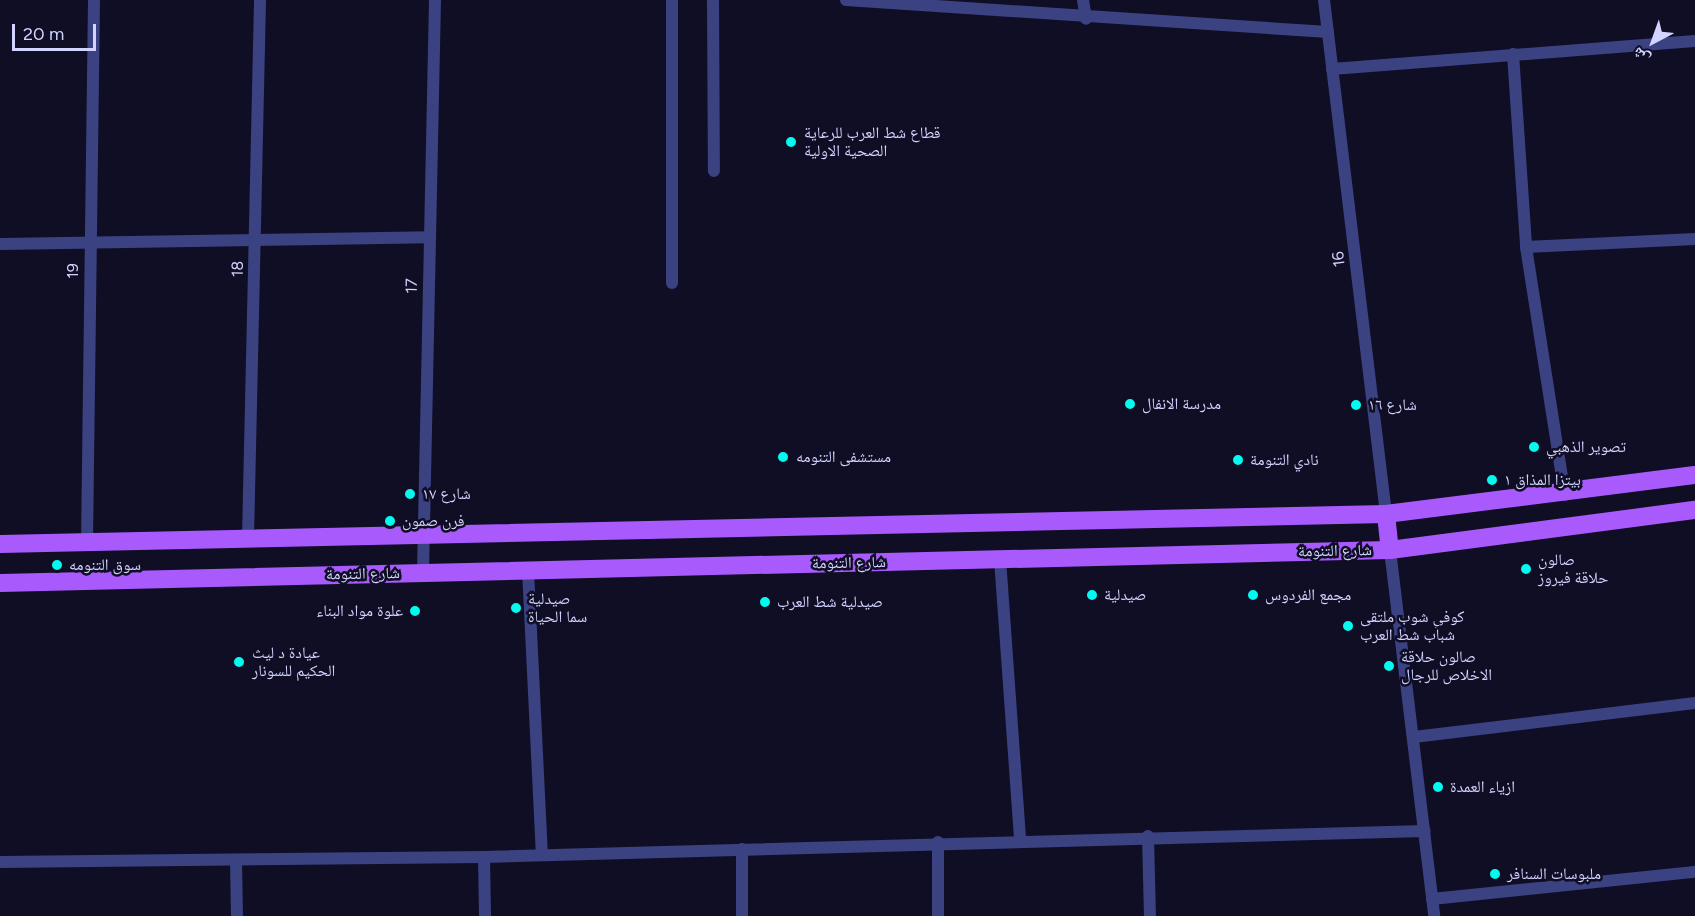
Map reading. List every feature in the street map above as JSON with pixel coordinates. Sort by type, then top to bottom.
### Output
[{"type":"main road","points":[[0,544],[1386,514],[1565,495],[1695,475]]},
{"type":"main road","name":"شارع التنومة","points":[[0,583],[1390,550],[1695,510]]},
{"type":"main road","points":[[1386,514],[1390,550]]},
{"type":"street","name":"19","points":[[87,542],[89,243],[94,0]]},
{"type":"street","name":"18","points":[[248,538],[260,0]]},
{"type":"street","name":"17","points":[[423,573],[435,0]]},
{"type":"street","points":[[672,0],[672,283]]},
{"type":"street","points":[[713,0],[714,171]]},
{"type":"street","points":[[846,0],[1086,20],[1328,32]]},
{"type":"street","points":[[1083,0],[1086,20]]},
{"type":"street","name":"16","points":[[1324,0],[1386,514]]},
{"type":"street","points":[[1332,69],[1695,41]]},
{"type":"street","points":[[1513,54],[1526,247],[1565,495]]},
{"type":"street","points":[[0,244],[430,237]]},
{"type":"street","points":[[1526,247],[1695,239]]},
{"type":"street","points":[[1390,550],[1434,916]]},
{"type":"street","points":[[1000,559],[1020,839]]},
{"type":"street","points":[[528,570],[542,855]]},
{"type":"street","points":[[1414,737],[1695,703]]},
{"type":"street","points":[[0,862],[484,857],[1020,839],[1425,831]]},
{"type":"street","points":[[1148,836],[1150,916]]},
{"type":"street","points":[[938,842],[938,916]]},
{"type":"street","points":[[742,849],[742,916]]},
{"type":"street","points":[[484,857],[484,916]]},
{"type":"street","points":[[236,860],[237,916]]},
{"type":"street","points":[[1432,899],[1695,872]]},
{"type":"place","name":"قطاع شط العرب للرعاية الصحية الاولية","points":[[791,142]]},
{"type":"place","name":"مدرسة الانفال","points":[[1130,404]]},
{"type":"place","name":"شارع ١٦","points":[[1356,405]]},
{"type":"place","name":"تصوير الذهبي","points":[[1534,447]]},
{"type":"place","name":"مستشفى التنومه","points":[[783,457]]},
{"type":"place","name":"نادي التنومة","points":[[1238,460]]},
{"type":"place","name":"بيتزا المذاق ١","points":[[1492,480]]},
{"type":"place","name":"شارع ١٧","points":[[410,494]]},
{"type":"place","name":"فرن صمون","points":[[390,521]]},
{"type":"place","name":"سوق التنومه","points":[[57,565]]},
{"type":"place","name":"صالون حلاقة فيروز","points":[[1526,569]]},
{"type":"place","name":"صيدلية","points":[[1092,595]]},
{"type":"place","name":"مجمع الفردوس","points":[[1253,595]]},
{"type":"place","name":"صيدلية شط العرب","points":[[765,602]]},
{"type":"place","name":"صيدلية سما الحياة","points":[[516,608]]},
{"type":"place","name":"علوة مواد البناء","points":[[415,611]]},
{"type":"place","name":"كوفي شوب ملتقى شباب شط العرب","points":[[1348,626]]},
{"type":"place","name":"عيادة د ليث الحكيم للسونار","points":[[239,662]]},
{"type":"place","name":"صالون حلاقة الاخلاص للرجال","points":[[1389,666]]},
{"type":"place","name":"ازياء العمدة","points":[[1438,787]]},
{"type":"place","name":"ملبوسات السنافر","points":[[1495,874]]}]
